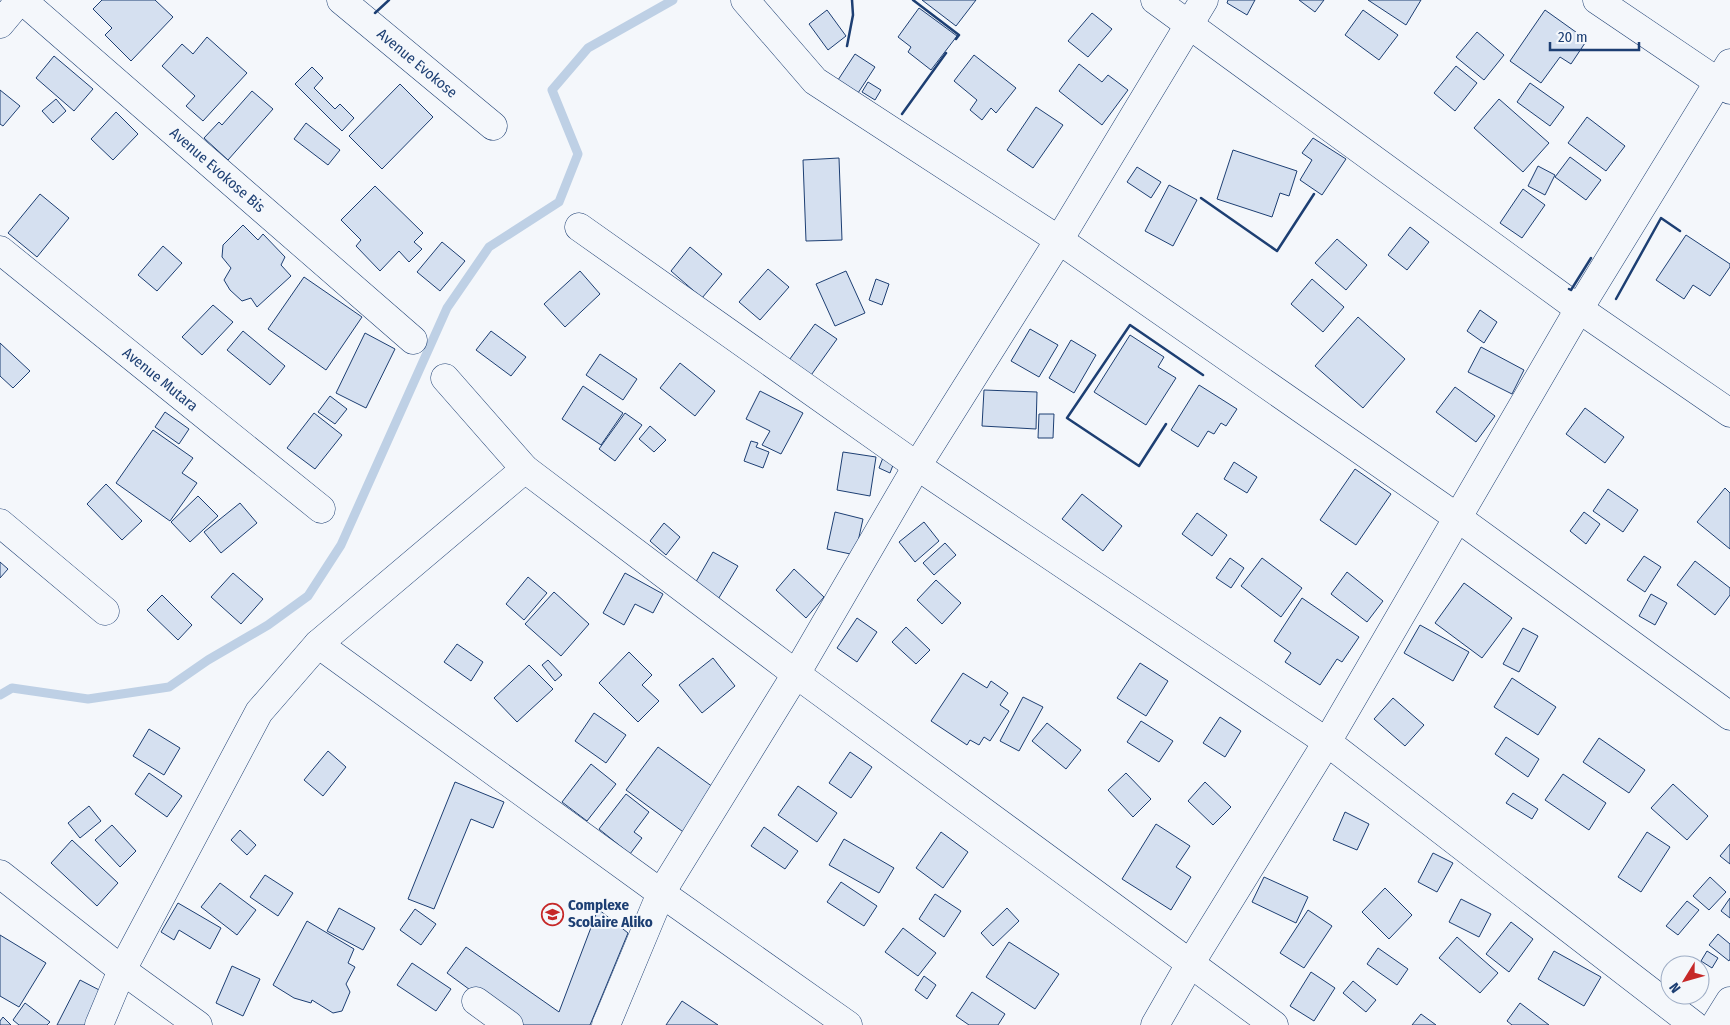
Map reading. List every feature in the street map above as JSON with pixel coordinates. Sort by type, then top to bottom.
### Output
[{"type":"street","points":[[0,24],[21,0]]},
{"type":"street","name":"Avenue Evokose Bis","points":[[21,0],[413,340]]},
{"type":"street","name":"Avenue Evokose","points":[[341,0],[493,126]]},
{"type":"street","points":[[745,0],[815,81],[1059,240],[1458,518],[1730,716]]},
{"type":"street","points":[[1154,0],[1579,309],[1730,413]]},
{"type":"street","points":[[606,1025],[661,893],[796,674],[916,466],[1059,240],[1204,0]]},
{"type":"street","points":[[1155,1025],[1190,964],[1326,742],[1579,309],[1726,78],[1596,0]]},
{"type":"street","points":[[579,227],[916,466],[1326,742],[1694,1025]]},
{"type":"street","name":"Avenue Mutara","points":[[0,250],[321,510]]},
{"type":"street","points":[[444,378],[525,469],[796,674],[1274,1025]]},
{"type":"street","points":[[99,1025],[122,970],[259,712],[318,644],[525,469]]},
{"type":"street","points":[[0,523],[105,611]]},
{"type":"street","points":[[318,644],[661,893],[848,1025]]},
{"type":"street","points":[[0,874],[122,970],[198,1025]]},
{"type":"street","points":[[476,1000],[509,1025]]},
{"type":"street","points":[[1715,1025],[1730,1001]]},
{"type":"building","points":[[102,0],[155,0],[173,17],[131,61],[105,35],[112,28],[93,9]]},
{"type":"building","points":[[922,0],[976,0],[956,26]]},
{"type":"building","points":[[1228,0],[1255,0],[1247,15],[1227,3]]},
{"type":"building","points":[[1299,0],[1324,0],[1315,12]]},
{"type":"building","points":[[1368,0],[1421,0],[1406,25]]},
{"type":"building","points":[[919,8],[957,36],[931,70],[908,52],[911,47],[898,37]]},
{"type":"building","points":[[827,10],[846,36],[828,50],[809,24]]},
{"type":"building","points":[[1363,10],[1398,35],[1379,60],[1345,35]]},
{"type":"building","points":[[1545,10],[1587,40],[1571,64],[1560,57],[1541,83],[1510,61]]},
{"type":"building","points":[[1092,13],[1112,29],[1088,57],[1068,41]]},
{"type":"building","points":[[1477,32],[1504,55],[1484,80],[1456,57]]},
{"type":"building","points":[[207,37],[247,73],[203,121],[186,106],[195,96],[162,66],[182,44],[193,54]]},
{"type":"building","points":[[855,54],[875,67],[858,93],[838,80]]},
{"type":"building","points":[[974,55],[1016,88],[996,113],[991,108],[982,120],[970,110],[977,100],[954,81]]},
{"type":"building","points":[[54,56],[93,89],[74,111],[36,78]]},
{"type":"building","points":[[1079,64],[1102,82],[1108,75],[1128,90],[1102,125],[1059,91]]},
{"type":"building","points":[[1456,66],[1477,83],[1455,111],[1434,93]]},
{"type":"building","points":[[312,67],[323,78],[314,88],[335,109],[340,104],[354,118],[342,131],[295,84]]},
{"type":"building","points":[[868,82],[881,90],[875,100],[862,92]]},
{"type":"building","points":[[1530,83],[1564,107],[1550,126],[1517,102]]},
{"type":"building","points":[[400,84],[433,117],[382,169],[349,136]]},
{"type":"building","points":[[0,90],[20,106],[3,126],[0,124]]},
{"type":"building","points":[[252,91],[273,109],[228,160],[204,138],[219,122],[222,125]]},
{"type":"building","points":[[56,99],[66,111],[53,123],[42,111]]},
{"type":"building","points":[[1499,99],[1549,143],[1523,172],[1474,128]]},
{"type":"building","points":[[1036,107],[1063,125],[1033,168],[1007,150]]},
{"type":"building","points":[[116,112],[138,134],[113,160],[91,139]]},
{"type":"building","points":[[1587,117],[1625,146],[1606,171],[1568,143]]},
{"type":"building","points":[[306,123],[340,150],[328,165],[294,139]]},
{"type":"building","points":[[1313,138],[1346,159],[1322,195],[1300,180],[1312,160],[1302,153]]},
{"type":"building","points":[[1233,150],[1297,171],[1289,196],[1280,193],[1272,217],[1217,199]]},
{"type":"building","points":[[1570,157],[1601,180],[1586,200],[1555,177]]},
{"type":"building","points":[[839,158],[842,240],[806,241],[803,160]]},
{"type":"building","points":[[1538,166],[1555,175],[1545,195],[1528,186]]},
{"type":"building","points":[[1137,167],[1161,182],[1151,198],[1127,182]]},
{"type":"building","points":[[1169,185],[1197,200],[1173,246],[1145,231]]},
{"type":"building","points":[[375,186],[423,233],[414,242],[422,249],[409,262],[399,251],[380,271],[356,246],[361,240],[341,220]]},
{"type":"building","points":[[1523,189],[1545,205],[1522,238],[1500,223]]},
{"type":"building","points":[[40,194],[69,218],[37,257],[8,233]]},
{"type":"building","points":[[243,225],[258,240],[263,234],[285,257],[281,265],[291,276],[257,307],[251,298],[242,301],[230,290],[224,280],[231,268],[222,257],[223,245]]},
{"type":"building","points":[[1410,227],[1429,242],[1407,270],[1388,255]]},
{"type":"building","points":[[1686,235],[1730,264],[1730,267],[1710,296],[1693,285],[1684,299],[1656,280]]},
{"type":"building","points":[[1337,239],[1367,265],[1346,290],[1315,263]]},
{"type":"building","points":[[442,242],[465,261],[440,291],[417,272]]},
{"type":"building","points":[[163,246],[182,263],[157,291],[138,275]]},
{"type":"building","points":[[690,247],[722,274],[702,298],[671,271]]},
{"type":"building","points":[[768,269],[789,287],[760,320],[739,302]]},
{"type":"building","points":[[580,271],[600,294],[565,327],[544,304]]},
{"type":"building","points":[[846,271],[865,313],[835,326],[816,284]]},
{"type":"building","points":[[304,277],[362,317],[326,370],[268,329]]},
{"type":"building","points":[[876,279],[889,284],[882,305],[869,300]]},
{"type":"building","points":[[1312,279],[1344,307],[1323,332],[1291,304]]},
{"type":"building","points":[[213,305],[233,322],[202,355],[182,337]]},
{"type":"building","points":[[1480,310],[1497,322],[1484,343],[1467,331]]},
{"type":"building","points":[[1358,317],[1405,359],[1363,408],[1315,366]]},
{"type":"building","points":[[815,324],[837,339],[809,378],[787,363]]},
{"type":"building","points":[[1030,329],[1058,345],[1039,377],[1011,361]]},
{"type":"building","points":[[243,331],[285,366],[270,385],[227,350]]},
{"type":"building","points":[[491,331],[526,357],[511,376],[476,350]]},
{"type":"building","points":[[365,333],[395,349],[366,408],[336,393]]},
{"type":"building","points":[[1130,335],[1164,357],[1158,367],[1176,378],[1146,425],[1094,392]]},
{"type":"building","points":[[1071,340],[1096,355],[1074,393],[1049,378]]},
{"type":"building","points":[[0,343],[30,371],[13,388],[0,376]]},
{"type":"building","points":[[1481,347],[1524,370],[1512,394],[1468,372]]},
{"type":"building","points":[[600,354],[637,379],[623,400],[586,375]]},
{"type":"building","points":[[680,363],[715,391],[695,416],[660,388]]},
{"type":"building","points":[[1199,385],[1237,409],[1226,426],[1221,423],[1214,434],[1208,431],[1198,447],[1171,430]]},
{"type":"building","points":[[583,386],[623,413],[601,445],[562,419]]},
{"type":"building","points":[[1455,387],[1495,416],[1476,442],[1436,412]]},
{"type":"building","points":[[984,390],[1037,392],[1036,429],[982,426]]},
{"type":"building","points":[[760,391],[803,413],[781,454],[762,445],[770,431],[746,419]]},
{"type":"building","points":[[330,396],[347,409],[335,424],[318,412]]},
{"type":"building","points":[[1585,408],[1624,437],[1605,463],[1566,434]]},
{"type":"building","points":[[165,412],[189,429],[179,444],[155,427]]},
{"type":"building","points":[[314,413],[342,435],[315,469],[287,448]]},
{"type":"building","points":[[625,413],[642,425],[615,461],[599,449]]},
{"type":"building","points":[[1039,414],[1054,414],[1053,438],[1038,438]]},
{"type":"building","points":[[650,426],[666,440],[654,452],[639,439]]},
{"type":"building","points":[[153,430],[193,458],[182,473],[197,483],[170,521],[116,483]]},
{"type":"building","points":[[751,441],[758,443],[756,447],[769,452],[763,468],[744,461]]},
{"type":"building","points":[[843,452],[876,457],[870,496],[837,490]]},
{"type":"building","points":[[884,455],[895,460],[890,473],[879,468]]},
{"type":"building","points":[[1234,462],[1257,477],[1247,493],[1224,479]]},
{"type":"building","points":[[1355,469],[1391,494],[1356,545],[1320,520]]},
{"type":"building","points":[[106,484],[142,521],[122,540],[87,504]]},
{"type":"building","points":[[1725,488],[1730,493],[1730,549],[1697,522]]},
{"type":"building","points":[[1608,489],[1638,510],[1623,532],[1593,511]]},
{"type":"building","points":[[1082,494],[1122,526],[1103,551],[1062,519]]},
{"type":"building","points":[[198,496],[218,516],[190,542],[171,522]]},
{"type":"building","points":[[240,503],[257,523],[221,553],[204,532]]},
{"type":"building","points":[[835,512],[863,519],[855,555],[827,549]]},
{"type":"building","points":[[1584,512],[1600,524],[1586,544],[1570,531]]},
{"type":"building","points":[[1197,513],[1227,535],[1212,556],[1182,534]]},
{"type":"building","points":[[924,522],[939,541],[915,562],[899,542]]},
{"type":"building","points":[[664,523],[680,537],[666,555],[650,541]]},
{"type":"building","points":[[945,543],[956,555],[934,575],[923,563]]},
{"type":"building","points":[[713,552],[738,566],[717,601],[693,587]]},
{"type":"building","points":[[1644,556],[1661,567],[1645,592],[1627,580]]},
{"type":"building","points":[[1230,558],[1244,568],[1231,588],[1216,578]]},
{"type":"building","points":[[1262,558],[1302,588],[1281,617],[1241,586]]},
{"type":"building","points":[[1695,561],[1730,588],[1730,595],[1715,615],[1677,585]]},
{"type":"building","points":[[0,562],[8,569],[0,578]]},
{"type":"building","points":[[794,569],[824,597],[806,618],[776,590]]},
{"type":"building","points":[[1347,572],[1383,601],[1367,622],[1331,594]]},
{"type":"building","points":[[233,573],[263,599],[241,624],[211,597]]},
{"type":"building","points":[[625,573],[663,594],[653,613],[635,604],[624,625],[603,613]]},
{"type":"building","points":[[528,577],[547,593],[524,620],[506,604]]},
{"type":"building","points":[[936,580],[961,603],[942,624],[917,600]]},
{"type":"building","points":[[1464,583],[1512,618],[1482,658],[1435,623]]},
{"type":"building","points":[[554,592],[589,624],[561,656],[525,624]]},
{"type":"building","points":[[1651,594],[1667,603],[1655,625],[1639,616]]},
{"type":"building","points":[[162,595],[192,625],[178,640],[147,610]]},
{"type":"building","points":[[1302,598],[1359,637],[1342,662],[1337,659],[1320,685],[1285,662],[1291,653],[1274,641]]},
{"type":"building","points":[[857,618],[877,632],[857,662],[837,648]]},
{"type":"building","points":[[1420,625],[1469,652],[1453,681],[1404,653]]},
{"type":"building","points":[[906,627],[930,650],[916,664],[892,642]]},
{"type":"building","points":[[1523,628],[1538,636],[1519,672],[1503,664]]},
{"type":"building","points":[[457,644],[483,662],[471,681],[444,662]]},
{"type":"building","points":[[629,652],[652,675],[642,685],[659,701],[638,722],[599,683]]},
{"type":"building","points":[[713,658],[735,686],[702,713],[679,685]]},
{"type":"building","points":[[548,660],[562,675],[555,681],[542,665]]},
{"type":"building","points":[[1140,663],[1168,681],[1146,716],[1117,698]]},
{"type":"building","points":[[529,665],[553,689],[517,722],[494,698]]},
{"type":"building","points":[[963,673],[987,688],[991,681],[1008,693],[1000,705],[1009,711],[990,741],[984,737],[979,745],[970,740],[967,745],[931,721]]},
{"type":"building","points":[[1512,678],[1556,707],[1538,735],[1494,707]]},
{"type":"building","points":[[1023,697],[1043,707],[1019,751],[1000,741]]},
{"type":"building","points":[[1393,698],[1424,725],[1405,746],[1374,719]]},
{"type":"building","points":[[594,713],[626,735],[606,763],[575,741]]},
{"type":"building","points":[[1220,717],[1241,731],[1225,757],[1203,743]]},
{"type":"building","points":[[1141,721],[1173,741],[1159,762],[1127,742]]},
{"type":"building","points":[[1047,723],[1081,750],[1066,769],[1032,741]]},
{"type":"building","points":[[149,729],[180,748],[164,775],[133,756]]},
{"type":"building","points":[[1506,737],[1539,759],[1528,777],[1495,754]]},
{"type":"building","points":[[1599,738],[1645,770],[1629,793],[1583,762]]},
{"type":"building","points":[[658,747],[717,790],[686,834],[626,790]]},
{"type":"building","points":[[328,751],[346,767],[323,796],[304,780]]},
{"type":"building","points":[[850,752],[872,767],[851,798],[829,783]]},
{"type":"building","points":[[591,764],[616,784],[587,821],[562,802]]},
{"type":"building","points":[[149,773],[182,796],[167,817],[135,794]]},
{"type":"building","points":[[1126,773],[1151,799],[1133,817],[1108,790]]},
{"type":"building","points":[[1563,774],[1606,803],[1589,830],[1545,800]]},
{"type":"building","points":[[455,782],[504,802],[493,828],[471,819],[434,909],[408,899]]},
{"type":"building","points":[[1205,782],[1231,807],[1213,825],[1188,801]]},
{"type":"building","points":[[1673,784],[1708,816],[1687,840],[1651,808]]},
{"type":"building","points":[[798,786],[837,813],[817,842],[778,815]]},
{"type":"building","points":[[1513,793],[1538,809],[1532,819],[1506,803]]},
{"type":"building","points":[[626,794],[649,812],[634,832],[642,838],[630,854],[599,829]]},
{"type":"building","points":[[89,806],[101,821],[80,838],[68,823]]},
{"type":"building","points":[[1345,812],[1369,824],[1357,850],[1333,840]]},
{"type":"building","points":[[1156,824],[1190,846],[1176,867],[1191,877],[1171,910],[1122,879]]},
{"type":"building","points":[[112,825],[136,851],[120,867],[95,840]]},
{"type":"building","points":[[764,827],[798,851],[785,869],[751,846]]},
{"type":"building","points":[[240,830],[256,845],[247,855],[231,840]]},
{"type":"building","points":[[941,832],[968,852],[943,888],[916,868]]},
{"type":"building","points":[[1647,832],[1670,847],[1641,892],[1618,877]]},
{"type":"building","points":[[844,839],[894,868],[879,893],[829,865]]},
{"type":"building","points":[[72,840],[118,883],[97,906],[51,863]]},
{"type":"building","points":[[1730,844],[1730,864],[1720,856]]},
{"type":"building","points":[[1433,853],[1453,863],[1437,892],[1418,882]]},
{"type":"building","points":[[265,875],[293,893],[278,916],[250,897]]},
{"type":"building","points":[[1264,877],[1308,897],[1296,923],[1252,902]]},
{"type":"building","points":[[1710,877],[1726,892],[1709,910],[1693,896]]},
{"type":"building","points":[[841,882],[877,906],[864,926],[827,902]]},
{"type":"building","points":[[220,883],[256,910],[237,935],[201,907]]},
{"type":"building","points":[[1385,888],[1412,915],[1389,939],[1362,912]]},
{"type":"building","points":[[935,894],[961,911],[944,937],[919,919]]},
{"type":"building","points":[[1730,898],[1730,918],[1721,911]]},
{"type":"building","points":[[1461,899],[1491,914],[1479,937],[1449,922]]},
{"type":"building","points":[[1687,901],[1699,910],[1678,935],[1666,926]]},
{"type":"building","points":[[178,903],[221,928],[210,949],[179,930],[174,940],[161,932]]},
{"type":"building","points":[[339,908],[375,928],[363,950],[327,931]]},
{"type":"building","points":[[1007,908],[1019,921],[993,946],[981,933]]},
{"type":"building","points":[[415,909],[436,924],[421,945],[400,930]]},
{"type":"building","points":[[598,909],[628,933],[590,1025],[518,1025],[447,973],[466,947],[559,1012]]},
{"type":"building","points":[[1308,910],[1332,926],[1304,968],[1280,953]]},
{"type":"building","points":[[307,921],[354,949],[348,963],[355,967],[346,984],[350,992],[342,1011],[333,1013],[312,1000],[311,1003],[294,998],[273,985]]},
{"type":"building","points":[[1511,922],[1533,939],[1509,972],[1486,954]]},
{"type":"building","points":[[903,928],[936,953],[918,976],[885,952]]},
{"type":"building","points":[[1718,934],[1730,944],[1729,961],[1709,945]]},
{"type":"building","points":[[0,935],[46,963],[19,1007],[0,996]]},
{"type":"building","points":[[1457,937],[1498,973],[1480,993],[1439,958]]},
{"type":"building","points":[[1009,942],[1059,974],[1035,1009],[986,977]]},
{"type":"building","points":[[1378,948],[1408,969],[1397,985],[1367,964]]},
{"type":"building","points":[[1554,951],[1601,977],[1584,1006],[1538,979]]},
{"type":"building","points":[[1707,951],[1718,958],[1712,968],[1710,967],[1710,955],[1705,955]]},
{"type":"building","points":[[412,963],[451,989],[436,1011],[397,985]]},
{"type":"building","points":[[232,966],[260,979],[243,1016],[216,1003]]},
{"type":"building","points":[[1311,972],[1335,988],[1314,1021],[1290,1006]]},
{"type":"building","points":[[924,976],[936,985],[927,999],[915,990]]},
{"type":"building","points":[[80,980],[105,993],[88,1025],[57,1025]]},
{"type":"building","points":[[1353,981],[1376,1000],[1366,1012],[1343,993]]},
{"type":"building","points":[[972,992],[1005,1014],[998,1025],[969,1025],[956,1016]]},
{"type":"building","points":[[682,1001],[718,1025],[666,1025]]},
{"type":"building","points":[[25,1003],[50,1022],[47,1025],[19,1025],[13,1020]]},
{"type":"building","points":[[1520,1003],[1549,1025],[1512,1025],[1507,1021]]},
{"type":"building","points":[[1421,1014],[1436,1025],[1412,1025]]},
{"type":"building","points":[[3,1017],[11,1025],[0,1025]]},
{"type":"waterway","points":[[0,695],[12,688],[88,699],[169,687],[208,660],[268,625],[308,596],[341,545],[447,308],[489,247],[559,202],[578,154],[552,90],[588,48],[673,0]]},
{"type":"wall","points":[[375,13],[389,0]]},
{"type":"wall","points":[[847,46],[853,15],[852,0]]},
{"type":"wall","points":[[913,0],[959,35],[956,39]]},
{"type":"wall","points":[[902,114],[946,53]]},
{"type":"wall","points":[[1201,198],[1277,251],[1314,194]]},
{"type":"wall","points":[[1616,299],[1661,218],[1680,231]]},
{"type":"wall","points":[[1569,289],[1571,290],[1591,258]]},
{"type":"wall","points":[[1166,424],[1139,466],[1067,418],[1130,325],[1203,375]]},
{"type":"place","name":"Complexe Scolaire Aliko","points":[[552,914]]}]
